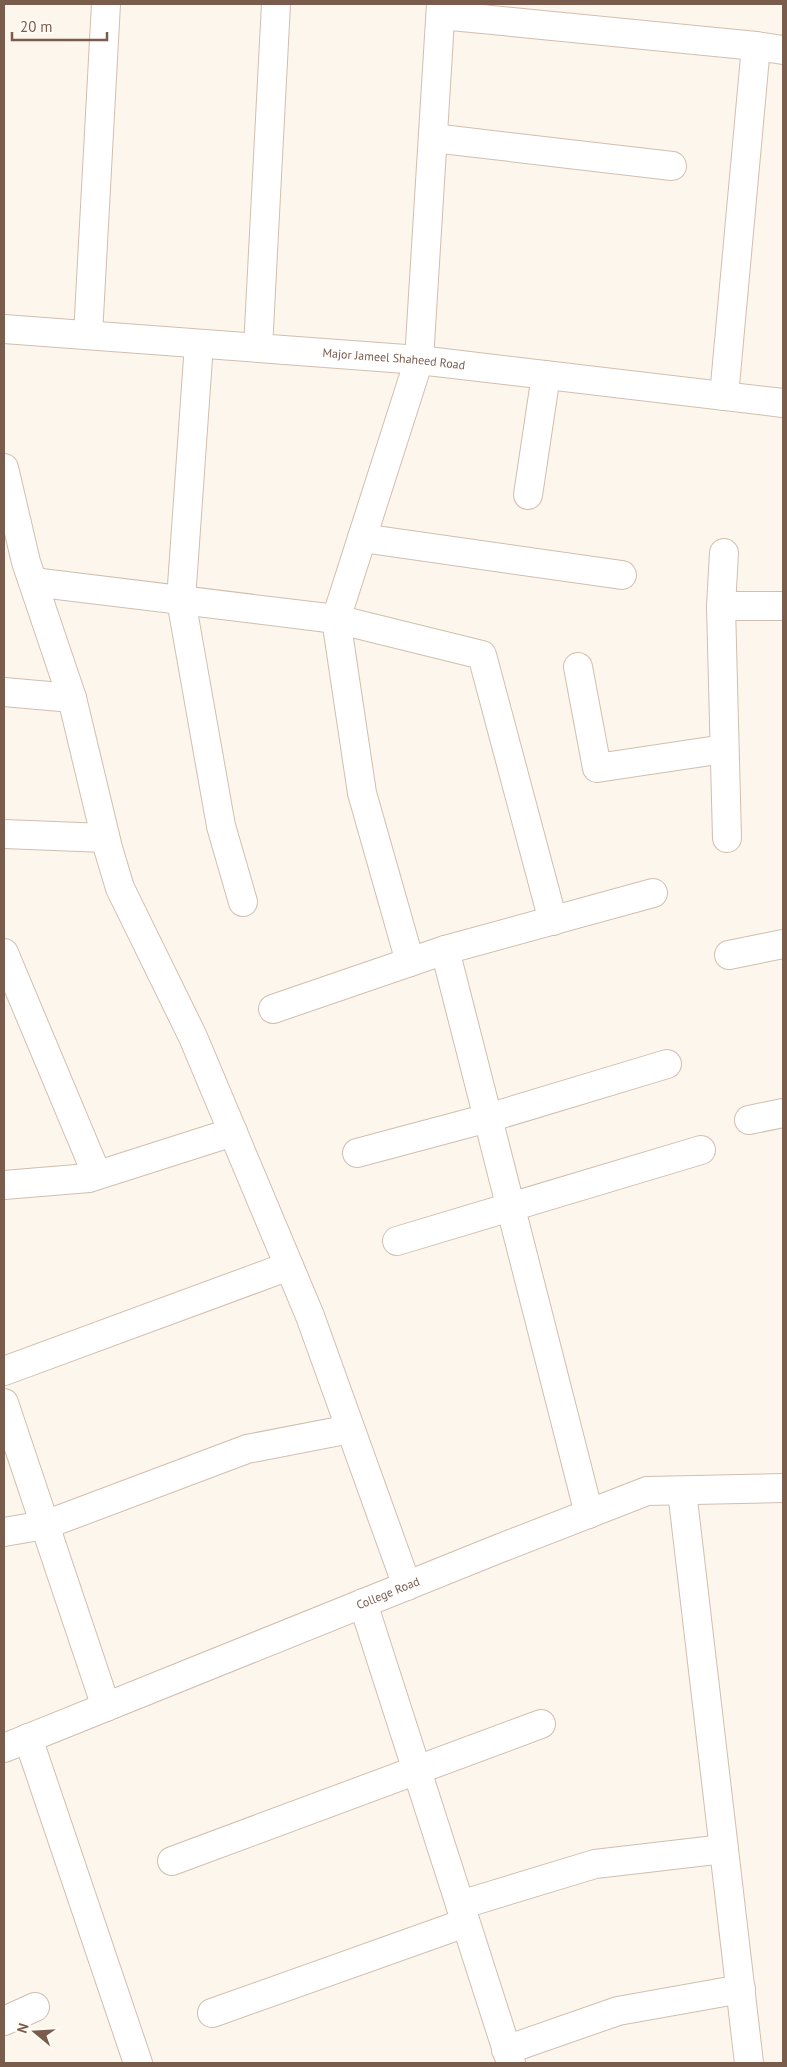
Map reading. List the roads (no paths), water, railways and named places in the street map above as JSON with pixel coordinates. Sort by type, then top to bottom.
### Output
[{"type":"street","points":[[88,335],[106,4]]},
{"type":"street","points":[[258,348],[276,4]]},
{"type":"street","points":[[410,962],[362,792],[336,619],[419,360],[441,9],[783,50]]},
{"type":"street","points":[[724,396],[756,46]]},
{"type":"street","points":[[433,138],[672,166]]},
{"type":"street","name":"Major Jameel Shaheed Road","points":[[4,329],[419,360],[783,403]]},
{"type":"street","points":[[199,344],[181,600],[221,826],[243,902]]},
{"type":"street","points":[[528,495],[546,376]]},
{"type":"street","points":[[4,468],[12,538],[33,582],[72,698],[105,838],[120,888],[193,1037],[310,1316],[407,1586]]},
{"type":"street","points":[[362,538],[622,576]]},
{"type":"street","points":[[724,553],[721,606],[726,838]]},
{"type":"street","points":[[33,582],[336,619],[482,655],[553,921]]},
{"type":"street","points":[[721,606],[783,606]]},
{"type":"street","points":[[578,667],[597,768],[724,749]]},
{"type":"street","points":[[4,692],[72,698]]},
{"type":"street","points":[[4,834],[105,838]]},
{"type":"street","points":[[273,1009],[445,950],[653,893]]},
{"type":"street","points":[[729,955],[783,944]]},
{"type":"street","points":[[445,950],[589,1514]]},
{"type":"street","points":[[4,953],[97,1175]]},
{"type":"street","points":[[357,1153],[488,1118],[666,1064]]},
{"type":"street","points":[[749,1120],[783,1113]]},
{"type":"street","points":[[4,1185],[89,1178],[233,1132]]},
{"type":"street","points":[[397,1242],[701,1150]]},
{"type":"street","points":[[4,1371],[289,1266]]},
{"type":"street","points":[[4,1403],[11,1446],[45,1524],[106,1707]]},
{"type":"street","points":[[4,1532],[45,1524],[247,1449],[350,1429]]},
{"type":"street","name":"College Road","points":[[16,1743],[647,1491],[783,1488]]},
{"type":"street","points":[[682,1490],[749,2063]]},
{"type":"street","points":[[363,1603],[508,2060],[618,2010],[741,1989]]},
{"type":"street","points":[[172,1860],[541,1724]]},
{"type":"street","points":[[16,1743],[138,2063]]},
{"type":"street","points":[[212,2012],[595,1864],[724,1849]]},
{"type":"street","points":[[4,2021],[35,2007]]}]
